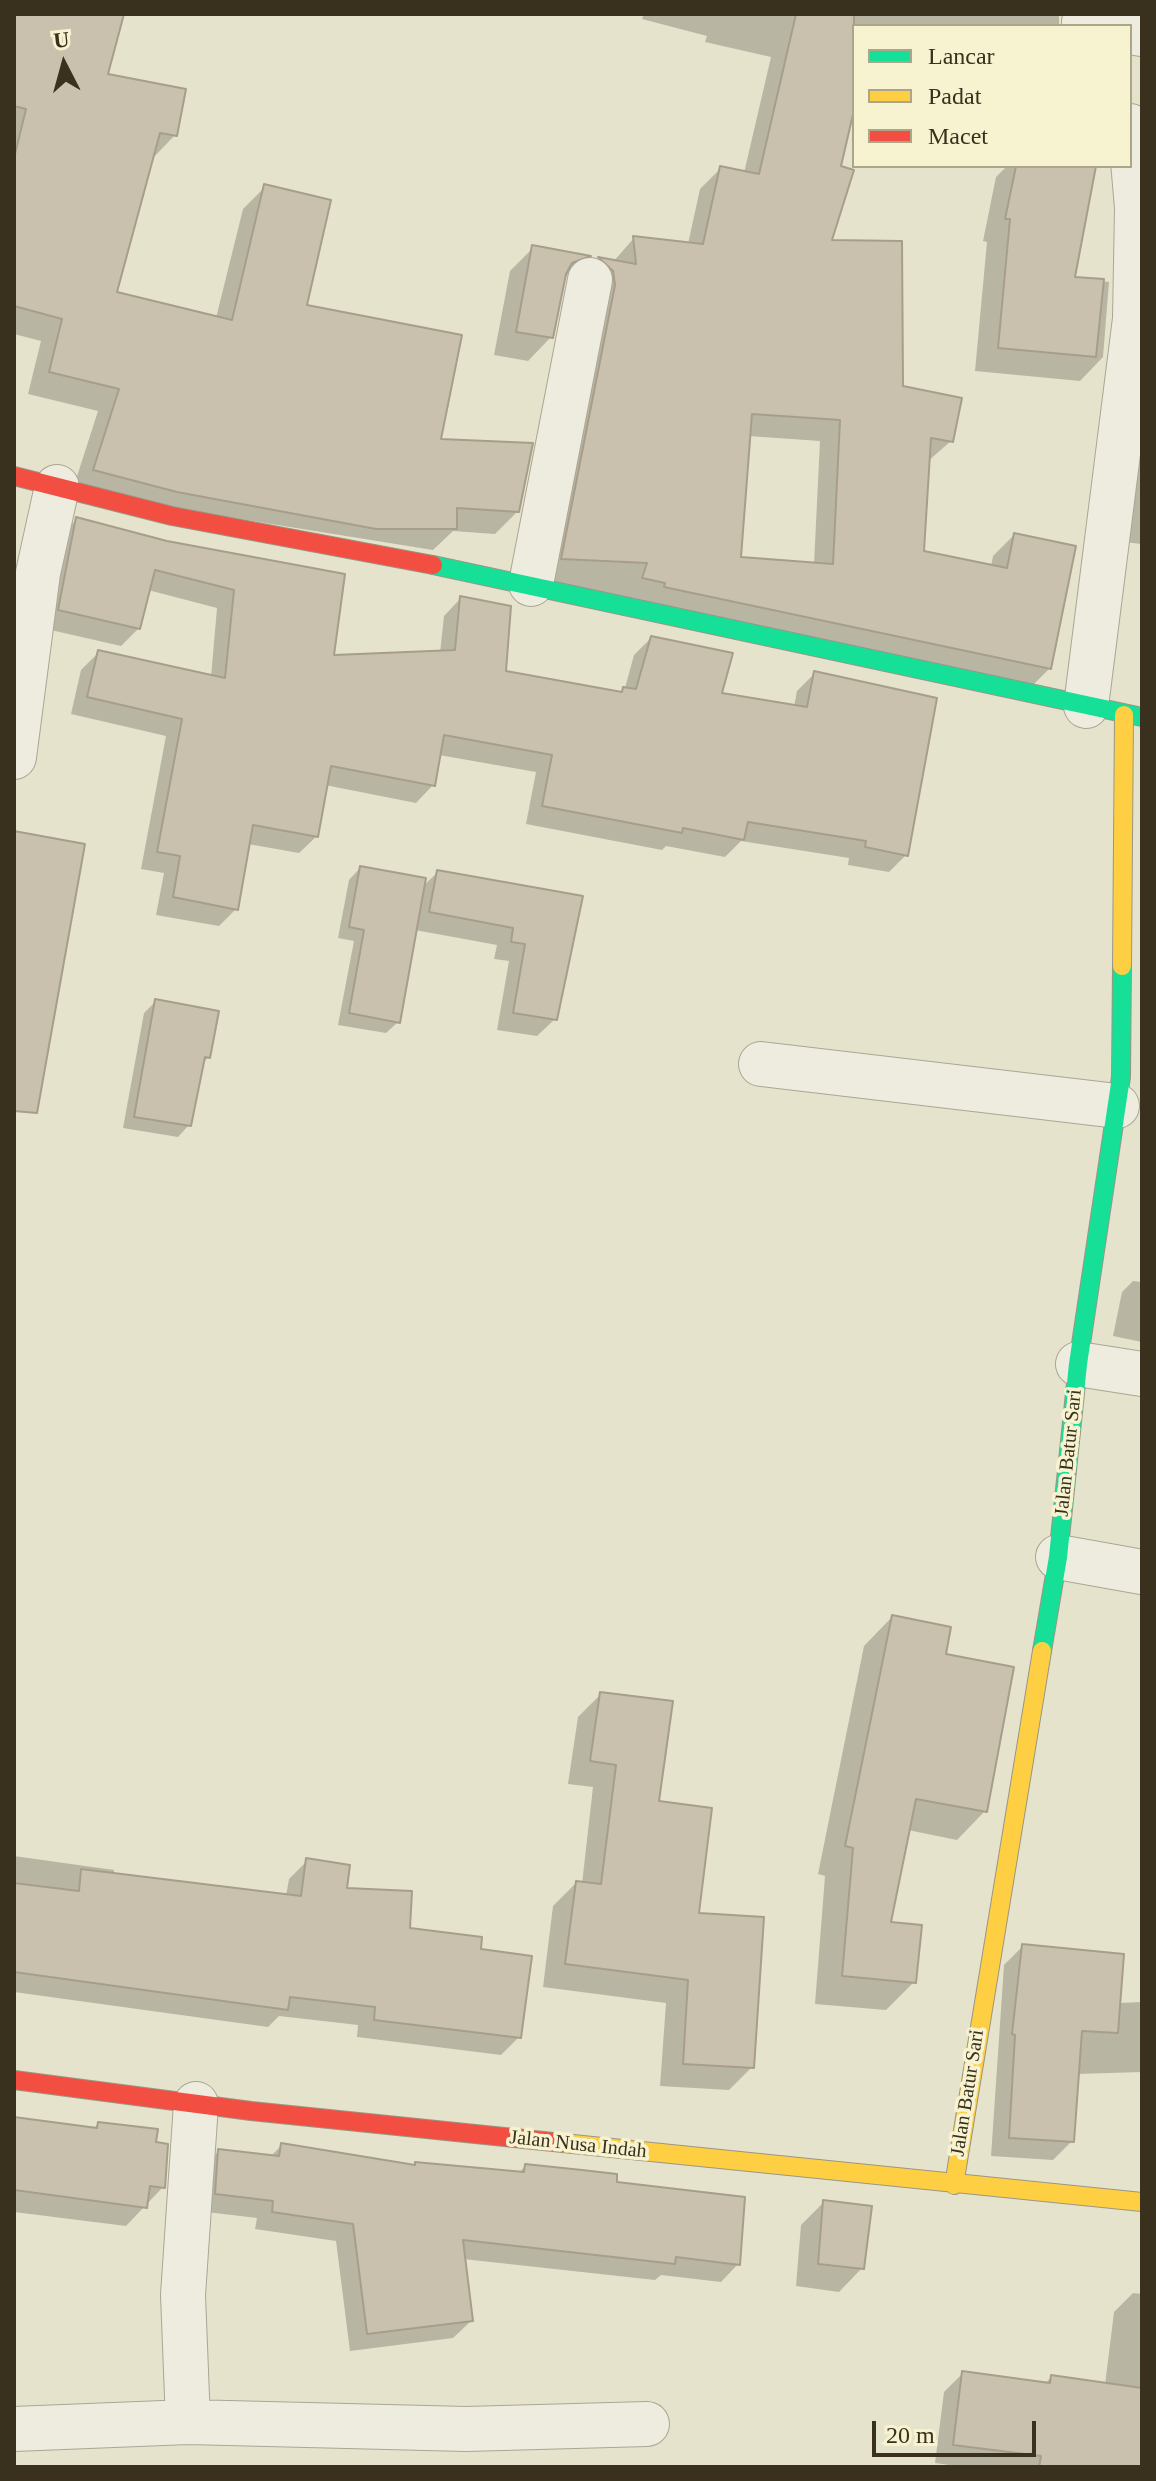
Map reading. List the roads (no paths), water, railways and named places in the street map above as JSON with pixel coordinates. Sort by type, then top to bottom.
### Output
[{"type":"street","points":[[14,476],[172,516],[531,584],[1117,712],[1139,292],[1132,149]]},
{"type":"street","points":[[531,584],[590,280]]},
{"type":"street","points":[[14,757],[38,573],[57,487]]},
{"type":"street","name":"Jalan Batur Sari","points":[[954,2185],[1058,1557],[1078,1364],[1121,1077],[1117,712]]},
{"type":"street","points":[[761,1064],[1117,1106]]},
{"type":"street","points":[[1078,1364],[1142,1374]]},
{"type":"street","points":[[1058,1557],[1142,1572]]},
{"type":"street","name":"Jalan Nusa Indah","points":[[14,2080],[196,2104],[954,2185],[1142,2202]]},
{"type":"street","points":[[188,2422],[183,2295],[196,2104]]},
{"type":"street","points":[[14,2429],[188,2422],[466,2429],[647,2424]]}]
